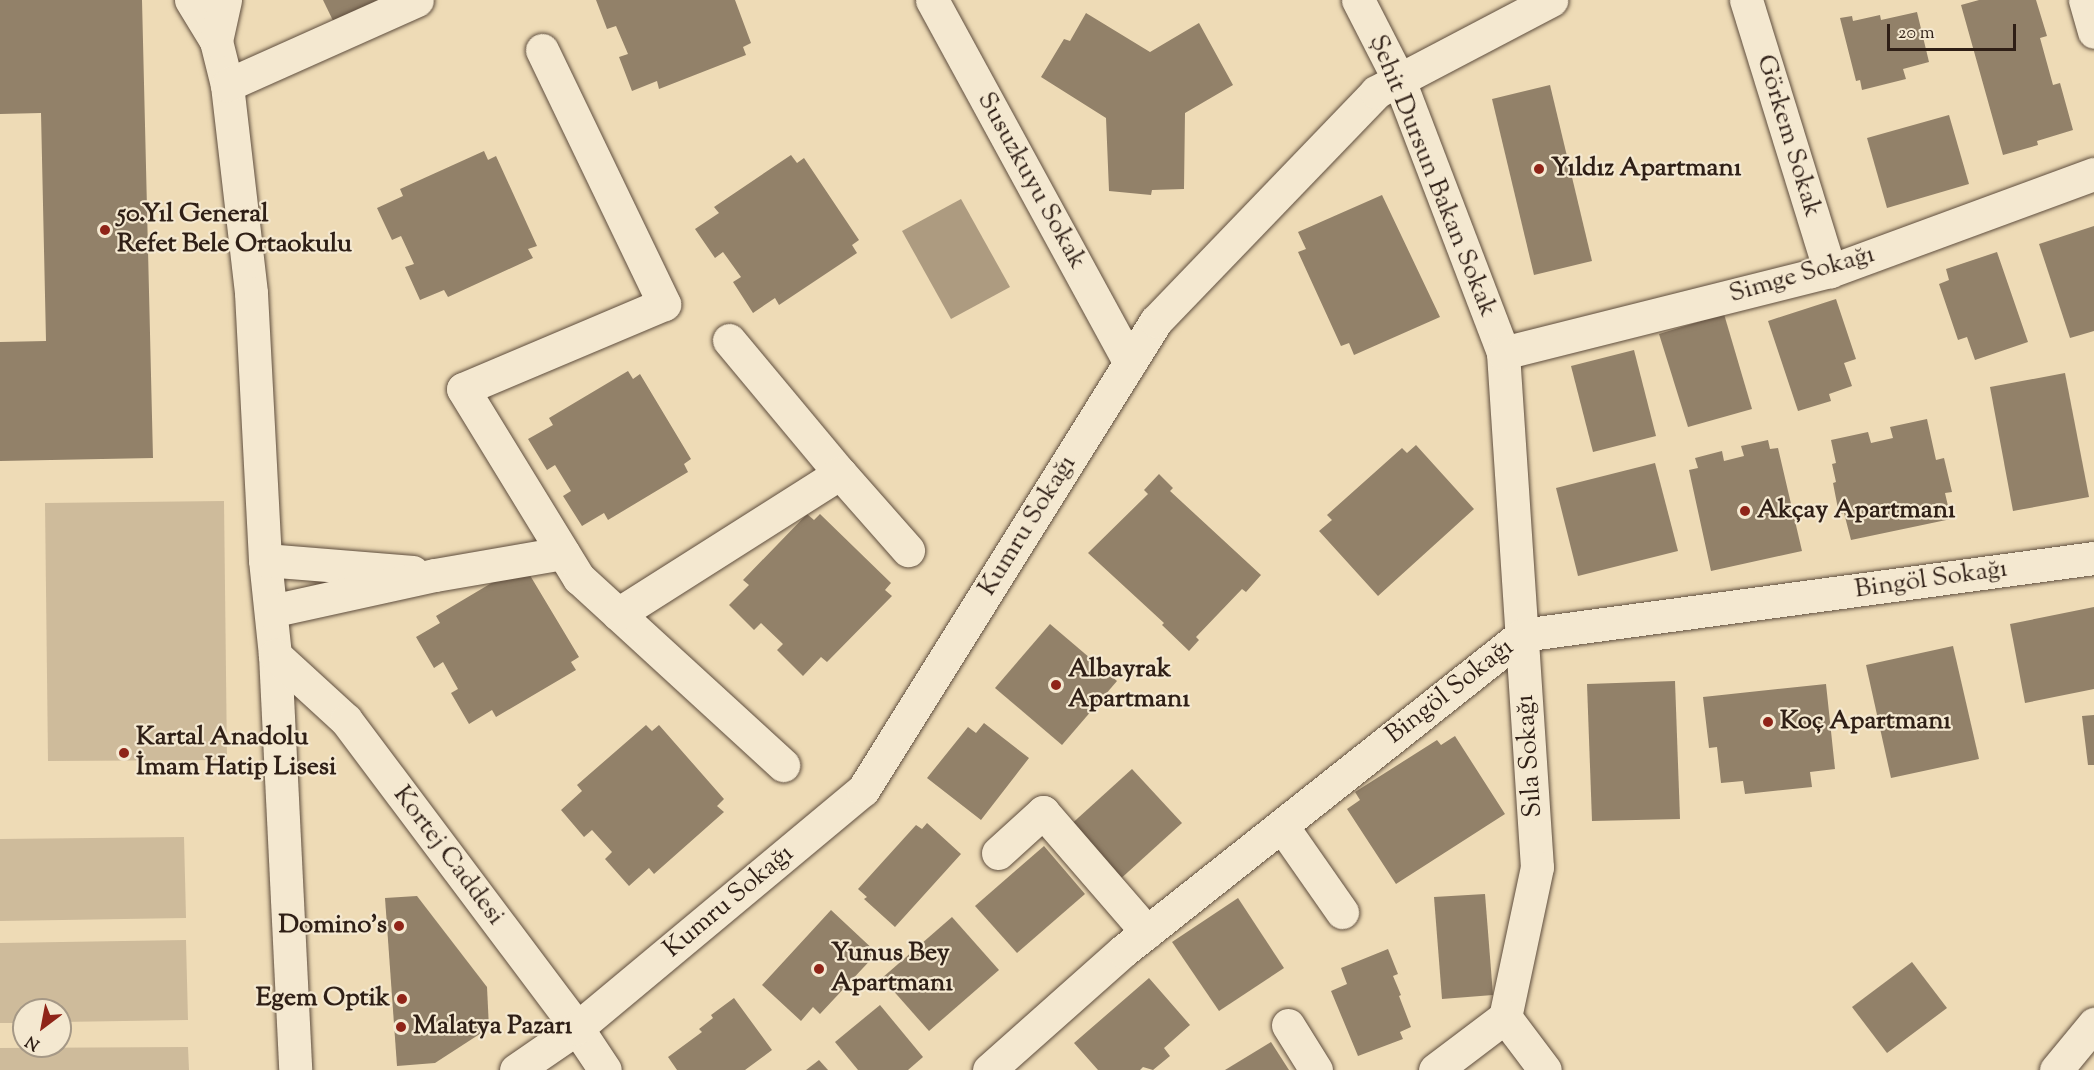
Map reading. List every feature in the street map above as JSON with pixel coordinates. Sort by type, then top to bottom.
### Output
[{"type":"street","points":[[191,0],[216,41],[227,85],[251,293],[265,560],[275,656],[295,1070]]},
{"type":"street","points":[[216,41],[225,0]]},
{"type":"street","points":[[227,85],[417,0]]},
{"type":"street","name":"Susuzkuyu Sokak","points":[[932,0],[1130,363]]},
{"type":"street","name":"Şehit Dursun Bakan Sokak","points":[[1358,0],[1399,80],[1503,353]]},
{"type":"street","name":"Kumru Sokağı","points":[[516,1070],[577,1028],[863,790],[1130,363],[1164,313],[1376,92],[1551,0]]},
{"type":"street","name":"Görkem Sokak","points":[[1746,0],[1830,272]]},
{"type":"street","points":[[2085,0],[2094,32]]},
{"type":"street","points":[[542,50],[664,304],[463,389],[579,578],[783,765]]},
{"type":"street","name":"Simge Sokağı","points":[[1503,353],[1830,272],[2094,174]]},
{"type":"street","points":[[729,340],[840,473],[908,550]]},
{"type":"street","name":"Sıla Sokağı","points":[[1503,353],[1538,867],[1504,1017]]},
{"type":"street","points":[[618,614],[840,473]]},
{"type":"street","points":[[271,611],[435,575],[563,553]]},
{"type":"street","name":"Bingöl Sokağı","points":[[989,1070],[1147,932],[1522,635],[2094,558]]},
{"type":"street","points":[[265,560],[435,575]]},
{"type":"street","name":"Kortej Caddesi","points":[[275,656],[346,720],[577,1028],[605,1070]]},
{"type":"street","points":[[998,853],[1043,812],[1147,932]]},
{"type":"street","points":[[1282,826],[1342,912]]},
{"type":"street","points":[[1435,1070],[1504,1017],[1545,1070]]},
{"type":"street","points":[[2056,1070],[2094,1024]]},
{"type":"street","points":[[1288,1026],[1316,1070]]},
{"type":"shaded area","points":[[961,199],[1010,287],[951,319],[902,231]]},
{"type":"shaded area","points":[[224,501],[227,760],[48,761],[45,503]]},
{"type":"shaded area","points":[[184,837],[186,918],[0,921],[0,839]]},
{"type":"shaded area","points":[[186,940],[188,1020],[72,1022],[72,998],[12,998],[12,1023],[0,1023],[0,943]]},
{"type":"shaded area","points":[[188,1047],[189,1070],[0,1070],[0,1048],[12,1048],[12,1058],[72,1058],[72,1048]]},
{"type":"building","points":[[0,0],[142,0],[153,458],[0,461],[0,342],[46,341],[41,113],[0,114]]},
{"type":"building","points":[[323,0],[407,0],[338,31]]},
{"type":"building","points":[[596,0],[735,0],[751,43],[743,47],[746,55],[659,89],[657,81],[632,91],[619,57],[628,54],[616,26],[607,29]]},
{"type":"building","points":[[1979,0],[2036,0],[2047,36],[2040,38],[2053,85],[2060,83],[2073,130],[2037,141],[2038,145],[2003,155],[1961,5]]},
{"type":"building","points":[[1917,12],[1929,62],[1903,69],[1906,79],[1862,90],[1860,80],[1856,81],[1840,18],[1852,16],[1853,21],[1880,15],[1881,20]]},
{"type":"building","points":[[1086,13],[1150,52],[1199,23],[1233,85],[1185,113],[1184,189],[1152,190],[1151,195],[1109,191],[1106,118],[1041,77],[1064,39],[1070,41]]},
{"type":"building","name":"Yıldız Apartmanı","points":[[1550,85],[1592,261],[1534,275],[1492,99]]},
{"type":"building","points":[[1949,115],[1969,184],[1887,208],[1867,138]]},
{"type":"building","points":[[484,151],[488,160],[496,156],[537,246],[528,249],[533,258],[448,297],[444,290],[420,300],[405,267],[414,264],[401,236],[392,240],[377,208],[403,196],[400,189]]},
{"type":"building","points":[[791,155],[797,163],[804,158],[859,240],[852,245],[857,253],[779,305],[775,298],[753,313],[733,282],[741,277],[723,252],[715,258],[695,229],[719,213],[714,207]]},
{"type":"building","points":[[1382,195],[1440,317],[1354,355],[1349,343],[1341,346],[1298,252],[1306,249],[1298,232]]},
{"type":"building","points":[[2094,226],[2094,331],[2070,338],[2039,244]]},
{"type":"building","points":[[1997,252],[2028,342],[1975,360],[1967,337],[1958,340],[1939,284],[1949,280],[1946,269]]},
{"type":"building","points":[[1836,299],[1856,359],[1844,363],[1852,386],[1829,394],[1831,401],[1798,411],[1768,321]]},
{"type":"building","points":[[1724,314],[1752,409],[1688,427],[1659,334]]},
{"type":"building","points":[[1634,350],[1656,436],[1593,452],[1571,366]]},
{"type":"building","points":[[628,371],[633,379],[640,374],[691,459],[684,464],[688,472],[608,520],[604,513],[582,526],[563,496],[571,491],[555,465],[547,470],[528,439],[553,425],[549,418]]},
{"type":"building","points":[[2065,373],[2089,497],[2013,511],[1990,387]]},
{"type":"building","points":[[1927,419],[1936,460],[1944,458],[1952,492],[1945,493],[1951,519],[1851,540],[1844,513],[1839,514],[1833,483],[1836,482],[1832,464],[1836,463],[1831,440],[1868,432],[1871,443],[1893,438],[1890,427]]},
{"type":"building","name":"Akçay Apartmanı","points":[[1768,440],[1770,449],[1778,448],[1802,551],[1711,571],[1689,470],[1698,468],[1695,458],[1722,451],[1724,461],[1744,456],[1741,446]]},
{"type":"building","points":[[1416,445],[1474,509],[1378,596],[1319,531],[1332,520],[1327,515],[1402,448],[1407,453]]},
{"type":"building","points":[[1655,463],[1678,551],[1578,576],[1556,488]]},
{"type":"building","points":[[1159,474],[1173,488],[1170,491],[1261,575],[1246,592],[1242,589],[1196,637],[1199,640],[1189,651],[1162,625],[1164,623],[1088,553],[1148,494],[1144,490]]},
{"type":"building","points":[[807,514],[814,520],[820,514],[891,583],[885,590],[892,596],[827,662],[821,657],[803,676],[777,650],[783,644],[761,623],[754,630],[729,605],[749,585],[743,580]]},
{"type":"building","points":[[515,569],[528,572],[579,657],[571,662],[576,670],[496,717],[492,710],[469,724],[451,693],[458,689],[443,662],[434,668],[416,637],[440,623],[436,616]]},
{"type":"building","points":[[2094,607],[2094,689],[2025,703],[2010,624]]},
{"type":"building","name":"Albayrak Apartmanı","points":[[1050,624],[1117,681],[1062,745],[995,688]]},
{"type":"building","points":[[1953,646],[1979,759],[1891,778],[1866,665]]},
{"type":"building","points":[[1675,681],[1680,819],[1592,821],[1587,684]]},
{"type":"building","name":"Koç Apartmanı","points":[[1826,684],[1835,769],[1810,772],[1812,787],[1745,794],[1743,781],[1721,783],[1717,747],[1709,748],[1703,697]]},
{"type":"building","points":[[2094,715],[2094,765],[2088,765],[2082,716]]},
{"type":"building","points":[[984,723],[1029,758],[981,820],[927,778],[968,727],[976,733]]},
{"type":"building","points":[[646,725],[652,731],[659,725],[724,799],[717,806],[724,812],[654,874],[649,868],[629,886],[605,859],[612,852],[592,830],[584,837],[561,810],[582,791],[577,785]]},
{"type":"building","points":[[1455,736],[1505,814],[1396,884],[1347,809],[1360,800],[1355,792],[1437,740],[1441,745]]},
{"type":"building","points":[[1132,769],[1182,823],[1117,882],[1067,828]]},
{"type":"building","points":[[927,823],[961,854],[895,927],[864,899],[867,897],[858,889],[916,825],[922,829]]},
{"type":"building","points":[[1044,846],[1085,894],[1017,953],[975,906]]},
{"type":"building","points":[[1485,894],[1493,995],[1442,999],[1434,897]]},
{"type":"building","points":[[417,896],[487,987],[489,1028],[435,1063],[397,1066],[385,898]]},
{"type":"building","points":[[1238,898],[1284,968],[1219,1011],[1172,942]]},
{"type":"building","name":"Yunus Bey Apartmanı","points":[[831,910],[877,953],[820,1014],[813,1007],[801,1021],[762,985]]},
{"type":"building","points":[[952,917],[999,970],[929,1031],[882,978]]},
{"type":"building","points":[[1388,949],[1398,974],[1393,976],[1411,1027],[1400,1032],[1403,1039],[1358,1056],[1331,991],[1347,984],[1341,968]]},
{"type":"building","points":[[1912,962],[1947,1008],[1887,1053],[1852,1007]]},
{"type":"building","points":[[1149,978],[1190,1025],[1164,1048],[1170,1056],[1153,1070],[1143,1067],[1140,1070],[1098,1070],[1074,1043]]},
{"type":"building","points":[[734,998],[772,1050],[745,1070],[677,1070],[668,1057],[702,1032],[699,1029],[713,1018],[711,1015]]},
{"type":"building","points":[[880,1005],[923,1057],[908,1070],[858,1070],[835,1042]]},
{"type":"building","points":[[1271,1042],[1289,1070],[1225,1070]]},
{"type":"building","points":[[819,1060],[828,1070],[806,1070]]},
{"type":"place","name":"Yıldız Apartmanı","points":[[1539,169]]},
{"type":"place","name":"50.Yıl General Refet Bele Ortaokulu","points":[[105,230]]},
{"type":"place","name":"Akçay Apartmanı","points":[[1745,511]]},
{"type":"place","name":"Albayrak Apartmanı","points":[[1056,685]]},
{"type":"place","name":"Koç Apartmanı","points":[[1768,722]]},
{"type":"place","name":"Kartal Anadolu İmam Hatip Lisesi","points":[[124,753]]},
{"type":"place","name":"Domino's","points":[[399,926]]},
{"type":"place","name":"Yunus Bey Apartmanı","points":[[819,969]]},
{"type":"place","name":"Egem Optik","points":[[402,999]]},
{"type":"place","name":"Malatya Pazarı","points":[[401,1027]]}]
